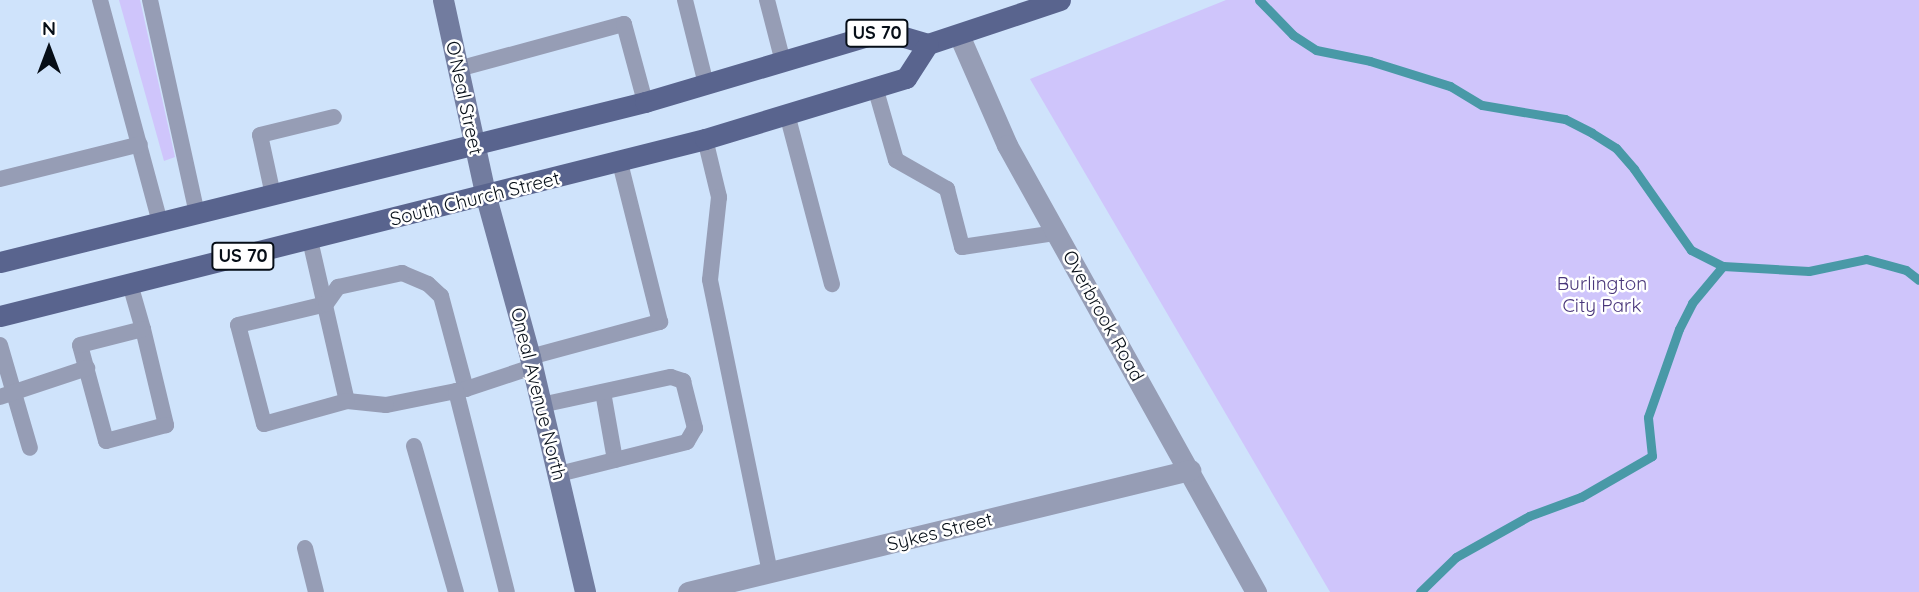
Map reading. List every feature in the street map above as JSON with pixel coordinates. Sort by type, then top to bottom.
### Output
[{"type":"main road","name":"O'Neal Street","points":[[443,0],[486,197]]},
{"type":"main road","name":"US 70","points":[[0,262],[645,102],[884,31],[928,44],[1060,0]]},
{"type":"main road","name":"South Church Street","points":[[0,316],[486,197],[705,139],[906,78],[928,44]]},
{"type":"main road","name":"Oneal Avenue North","points":[[486,197],[531,362],[585,592]]},
{"type":"street","name":"Overbrook Road","points":[[960,35],[1007,145],[1256,592]]},
{"type":"street","name":"Sykes Street","points":[[688,592],[1190,470]]},
{"type":"lane","points":[[100,0],[160,222]]},
{"type":"lane","points":[[150,0],[197,214]]},
{"type":"lane","points":[[685,0],[706,85]]},
{"type":"lane","points":[[767,0],[783,62]]},
{"type":"lane","points":[[458,69],[624,24],[645,102]]},
{"type":"lane","points":[[875,87],[896,160],[947,189],[962,247],[1056,233]]},
{"type":"lane","points":[[787,114],[832,284]]},
{"type":"lane","points":[[273,195],[260,135],[334,117]]},
{"type":"lane","points":[[705,139],[719,197],[710,280],[770,573]]},
{"type":"lane","points":[[0,179],[140,144]]},
{"type":"lane","points":[[507,592],[461,390],[441,296],[428,284],[402,273],[338,288],[326,304],[238,325],[264,424],[347,401],[386,405],[461,390],[531,362],[660,322],[620,163]]},
{"type":"lane","points":[[310,240],[347,401]]},
{"type":"lane","points":[[130,284],[143,329],[166,425],[106,441],[80,345],[143,329]]},
{"type":"lane","points":[[0,345],[6,395],[30,448]]},
{"type":"lane","points":[[6,395],[87,368]]},
{"type":"lane","points":[[541,405],[677,378],[683,381],[695,428],[687,442],[558,474]]},
{"type":"lane","points":[[603,392],[615,460]]},
{"type":"lane","points":[[414,446],[456,592]]},
{"type":"lane","points":[[305,548],[316,592]]},
{"type":"green space","points":[[119,0],[140,0],[175,157],[164,161]]},
{"type":"green space","name":"Burlington City Park","points":[[1226,0],[1919,0],[1919,592],[1330,592],[1030,79]]},
{"type":"waterway","points":[[1259,0],[1293,35],[1316,50],[1370,61],[1450,86],[1482,105],[1565,119],[1592,133],[1616,148],[1634,169],[1691,250],[1723,266],[1809,271],[1866,259],[1906,270],[1919,280]]},
{"type":"waterway","points":[[1420,592],[1456,557],[1529,516],[1581,497],[1652,456],[1648,417],[1679,329],[1692,303],[1723,266]]}]
